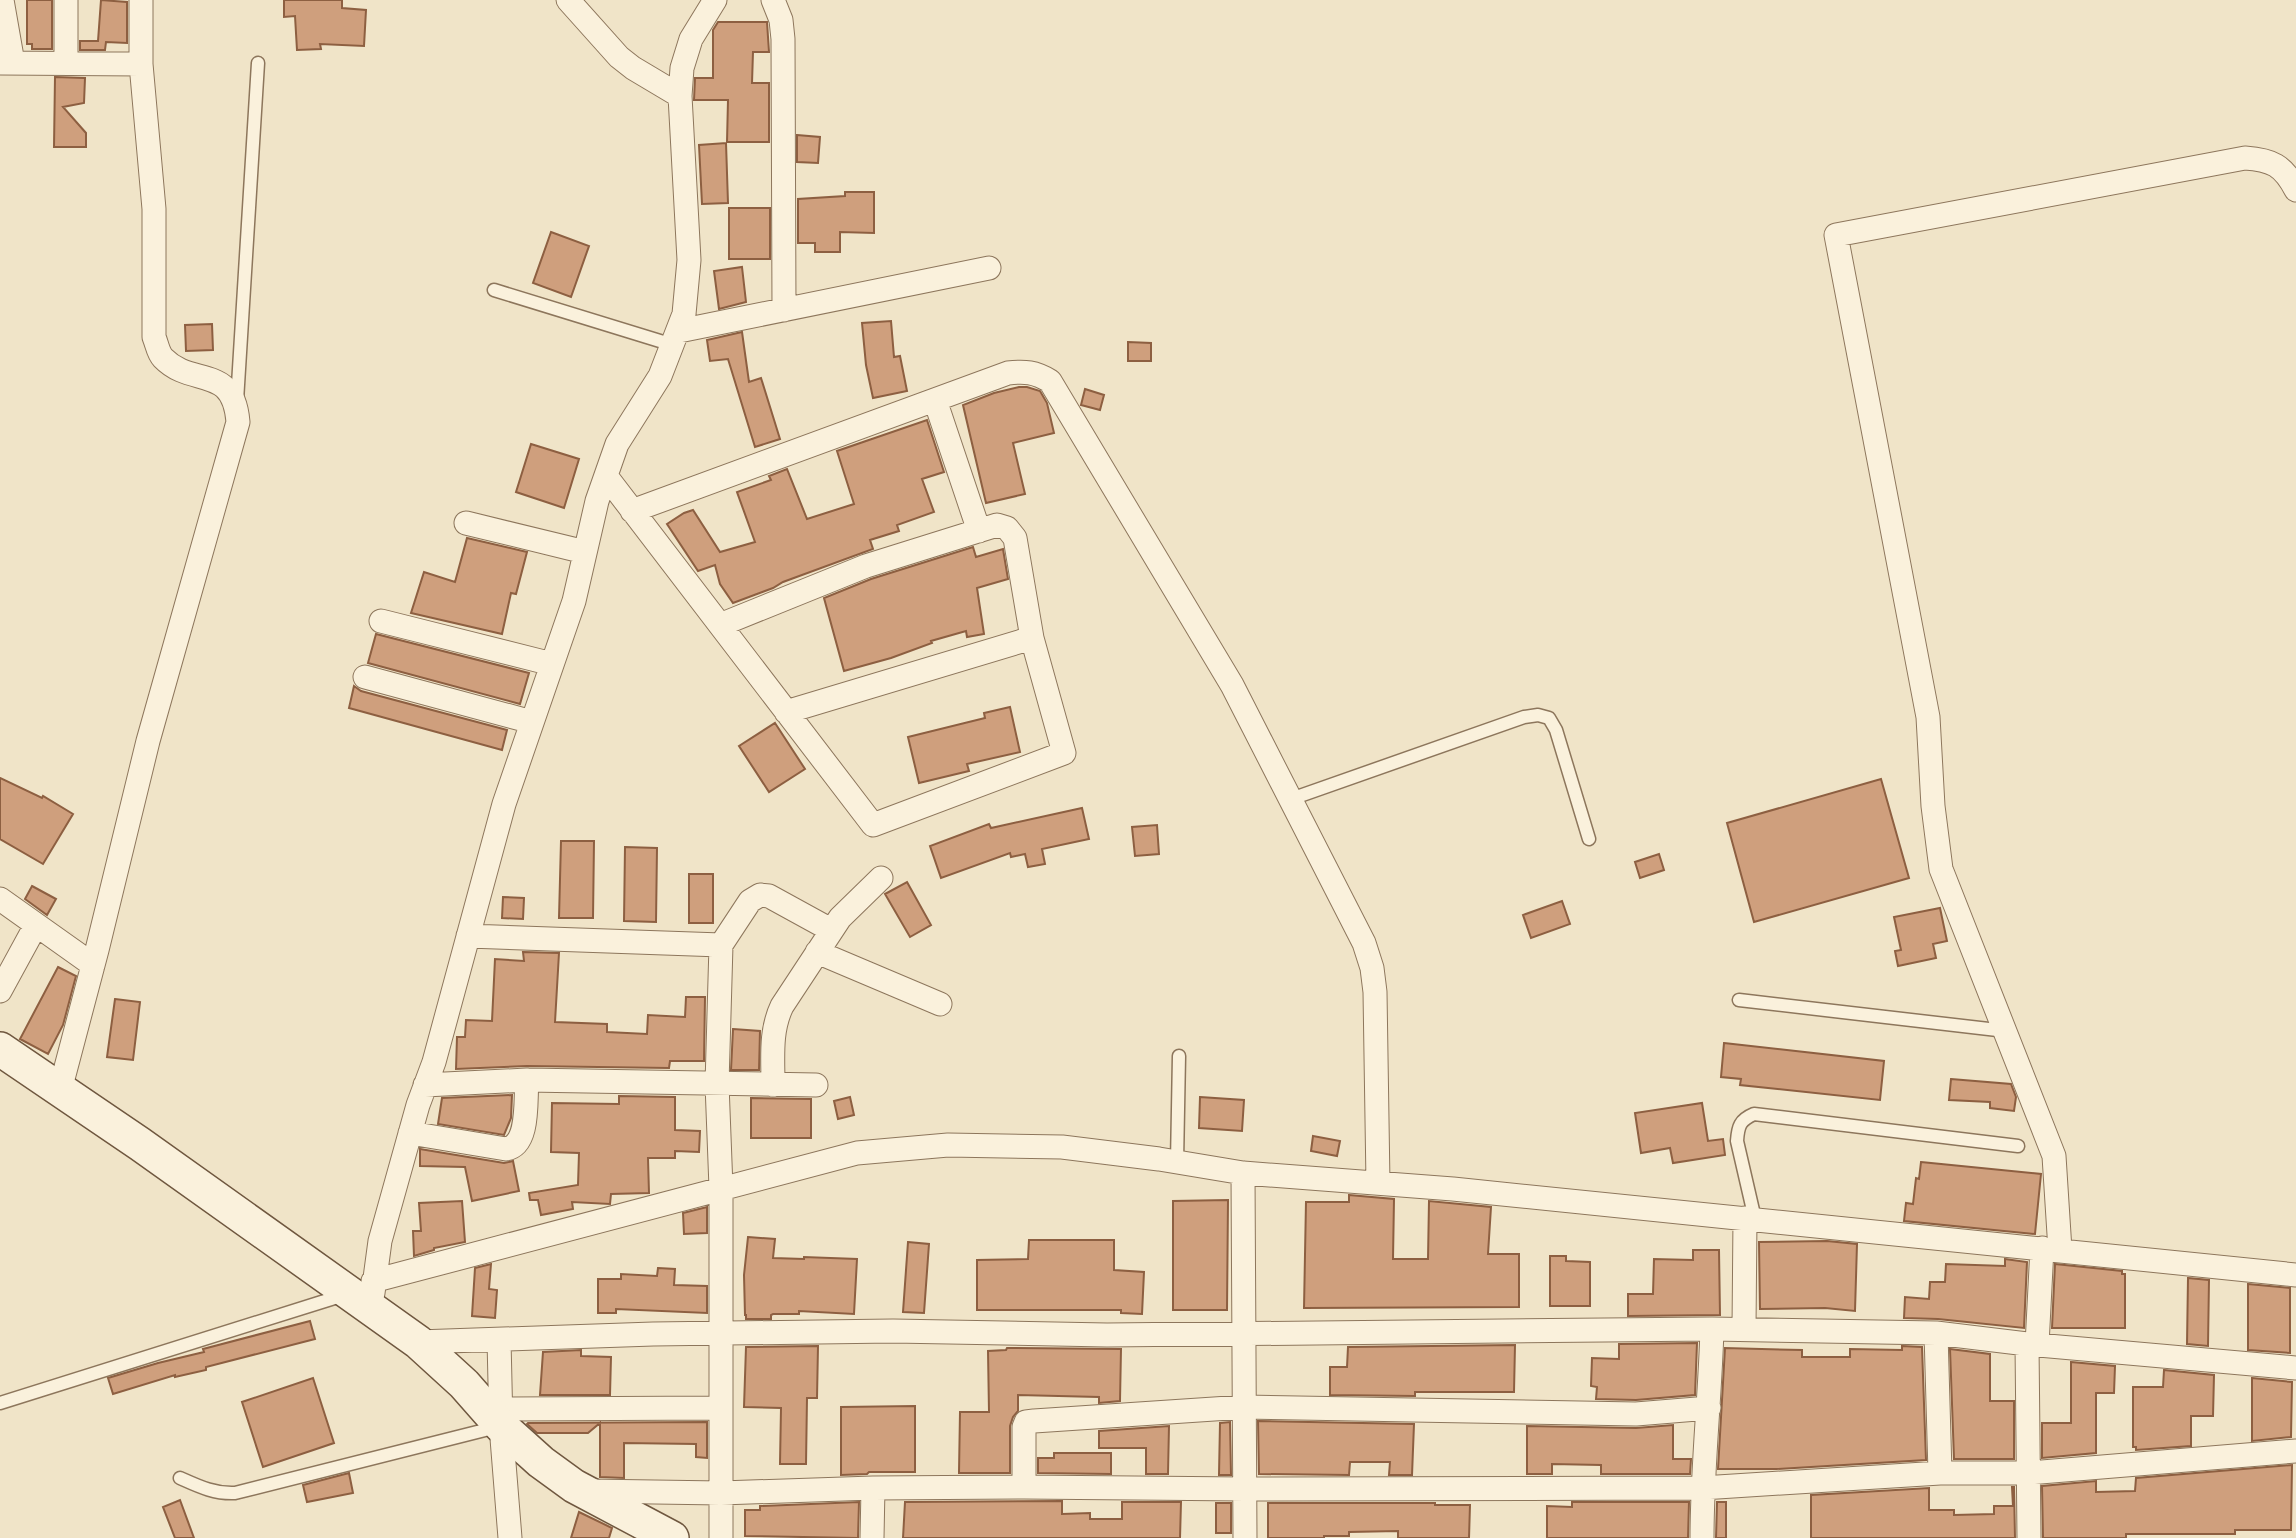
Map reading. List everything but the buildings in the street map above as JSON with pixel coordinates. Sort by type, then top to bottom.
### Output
[{"type":"main road","points":[[0,1049],[365,1294],[501,1418],[541,1462],[574,1486],[672,1538]]},
{"type":"street","points":[[2,0],[6,63],[142,64]]},
{"type":"street","points":[[66,0],[66,64]]},
{"type":"street","points":[[60,1090],[148,741],[238,422],[237,402],[224,385],[174,366],[161,356],[154,337],[154,209],[142,64],[141,0]]},
{"type":"street","points":[[568,0],[619,57],[680,96]]},
{"type":"street","points":[[365,1294],[504,804],[574,601],[606,477],[617,444],[660,376],[684,314],[689,260],[680,96],[682,68],[691,39],[715,0]]},
{"type":"street","points":[[773,0],[781,20],[783,39],[784,310]]},
{"type":"street","points":[[2029,1538],[2032,1344],[2051,1249],[2054,1156],[1941,869],[1933,806],[1928,717],[1836,235],[2245,158],[2267,160],[2288,176],[2296,190]]},
{"type":"street","points":[[676,338],[784,310],[989,268]]},
{"type":"street","points":[[632,511],[1008,373],[1024,371],[1038,374],[1050,381],[1232,685],[1364,943],[1372,968],[1375,992],[1378,1183]]},
{"type":"street","points":[[935,400],[979,531]]},
{"type":"street","points":[[606,477],[873,825],[1064,753],[1032,638],[1015,538],[1007,527],[997,525],[866,566],[720,625]]},
{"type":"street","points":[[466,523],[585,552]]},
{"type":"street","points":[[381,621],[552,664]]},
{"type":"street","points":[[786,712],[1032,638]]},
{"type":"street","points":[[365,677],[532,722]]},
{"type":"street","points":[[773,1085],[775,1020],[839,918],[881,878]]},
{"type":"street","points":[[721,1538],[721,1188],[717,1084],[721,945],[750,901],[760,895],[769,896],[831,930]]},
{"type":"street","points":[[0,899],[93,965]]},
{"type":"street","points":[[0,991],[36,925]]},
{"type":"street","points":[[468,936],[721,945]]},
{"type":"street","points":[[817,952],[940,1004]]},
{"type":"street","points":[[425,1085],[527,1080],[816,1085]]},
{"type":"street","points":[[410,1133],[506,1149],[514,1148],[520,1143],[523,1133],[527,1080]]},
{"type":"street","points":[[365,1294],[721,1188],[858,1153],[948,1145],[1062,1147],[1243,1173],[1378,1183],[1750,1219],[2296,1275]]},
{"type":"street","points":[[1243,1173],[1245,1538]]},
{"type":"street","points":[[1744,1329],[1750,1219]]},
{"type":"street","points":[[1702,1538],[1702,1488],[1712,1329]]},
{"type":"street","points":[[418,1342],[893,1331],[1107,1335],[1744,1329],[1936,1333],[2296,1368]]},
{"type":"street","points":[[1936,1333],[1940,1474]]},
{"type":"street","points":[[499,1339],[501,1418],[510,1538]]},
{"type":"street","points":[[1024,1487],[1026,1422],[1244,1407],[1636,1414],[1709,1408]]},
{"type":"street","points":[[501,1418],[721,1408]]},
{"type":"street","points":[[585,1491],[721,1493],[1024,1487],[1702,1488],[1940,1474],[2029,1473],[2296,1451]]},
{"type":"street","points":[[872,1538],[873,1488]]},
{"type":"lane","points":[[237,402],[258,63]]},
{"type":"lane","points":[[494,290],[676,338]]},
{"type":"lane","points":[[1292,799],[1524,717],[1538,715],[1549,718],[1556,730],[1589,839]]},
{"type":"lane","points":[[1739,1000],[2006,1031]]},
{"type":"lane","points":[[1177,1162],[1179,1056]]},
{"type":"lane","points":[[1750,1219],[1737,1141],[1742,1119],[1754,1114],[2018,1146]]},
{"type":"lane","points":[[0,1403],[365,1294]]},
{"type":"lane","points":[[180,1478],[222,1494],[235,1493],[501,1418]]}]
